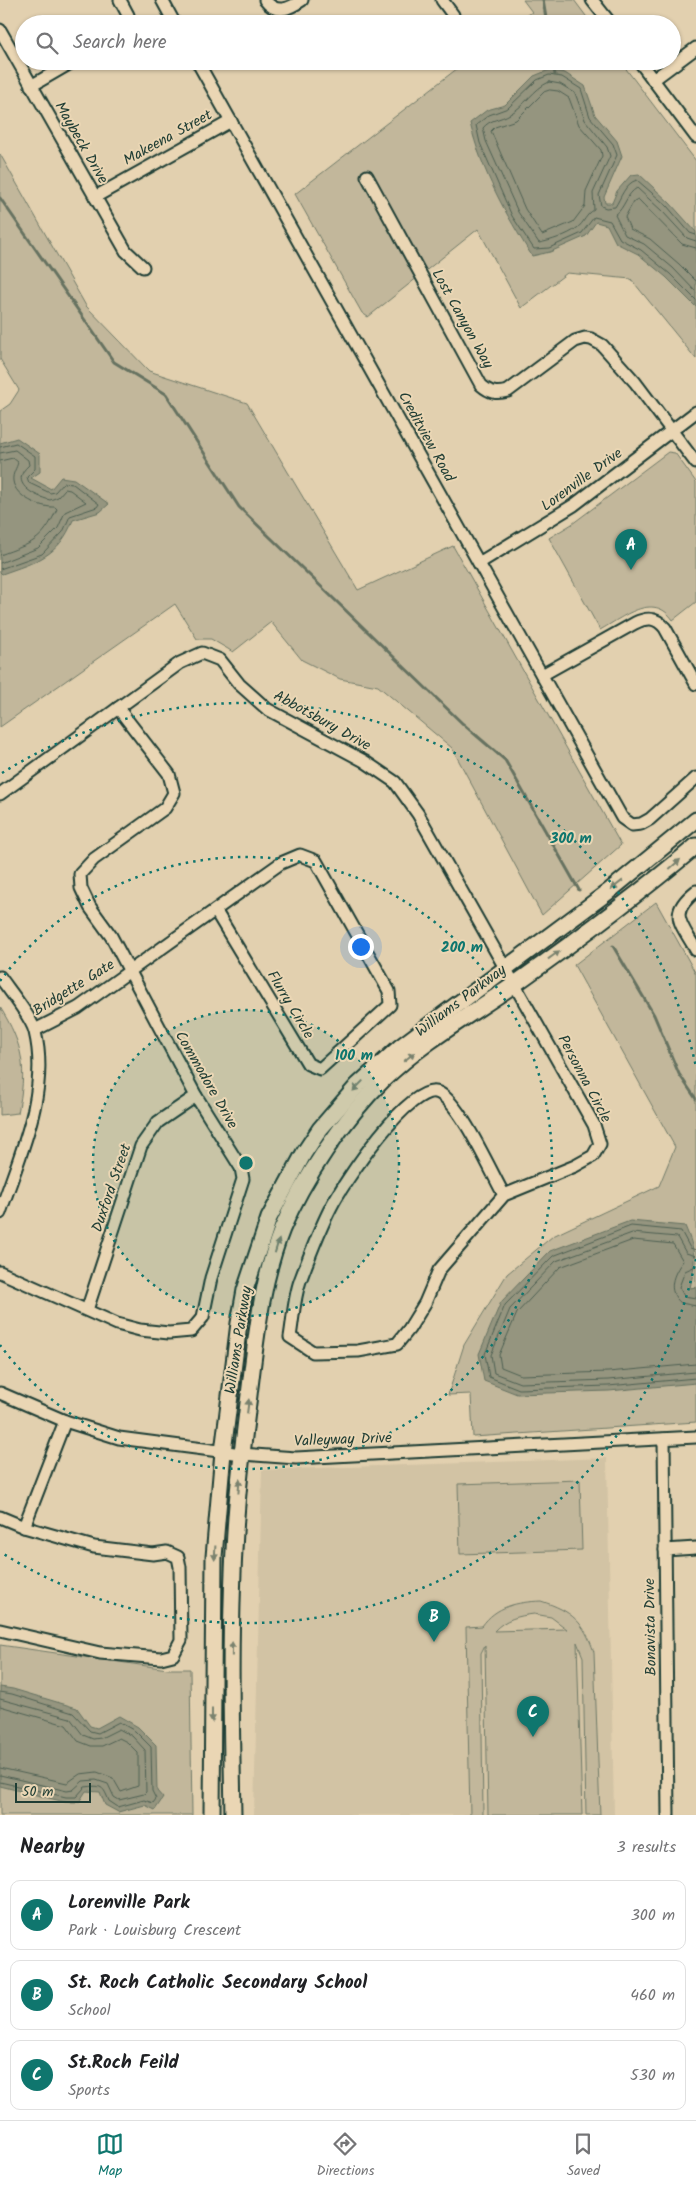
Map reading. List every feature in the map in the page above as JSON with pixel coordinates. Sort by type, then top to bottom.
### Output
[{"type":"main road","name":"Williams Parkway","points":[[212,1815],[214,1557],[224,1452],[239,1323],[245,1290],[269,1218],[304,1153],[320,1129],[358,1085],[400,1047],[608,892],[696,820]]},
{"type":"main road","name":"Williams Parkway","points":[[233,1815],[231,1698],[236,1517],[258,1325],[265,1283],[282,1230],[307,1179],[331,1143],[382,1081],[437,1036],[515,984],[615,911],[696,846]]},
{"type":"street","points":[[120,0],[128,15]]},
{"type":"street","points":[[162,0],[170,15]]},
{"type":"street","points":[[265,0],[270,6],[284,10],[291,8],[302,0]]},
{"type":"street","points":[[442,0],[453,15]]},
{"type":"street","points":[[592,0],[603,15]]},
{"type":"street","name":"Maybeck Drive","points":[[0,30],[15,57]]},
{"type":"street","points":[[681,59],[696,48]]},
{"type":"street","name":"Maybeck Drive","points":[[22,70],[126,251],[143,267]]},
{"type":"street","points":[[31,86],[59,70]]},
{"type":"street","name":"Creditview Road","points":[[202,70],[622,818],[632,824],[641,824],[650,819],[696,778]]},
{"type":"street","points":[[646,70],[696,137]]},
{"type":"street","points":[[653,80],[666,70]]},
{"type":"street","name":"Makeena Street","points":[[95,197],[231,121]]},
{"type":"street","name":"Lost Canyon Way","points":[[367,176],[481,385],[486,390],[500,393],[508,391],[575,341],[591,339],[602,345],[629,374],[673,431]]},
{"type":"street","name":"Lorenville Drive","points":[[479,563],[574,505],[696,412]]},
{"type":"street","points":[[673,431],[696,463]]},
{"type":"street","points":[[542,675],[635,623],[649,618],[660,622],[665,628],[696,684]]},
{"type":"street","name":"Abbotsbury Drive","points":[[0,794],[180,663],[202,653],[220,660],[239,684],[267,709],[364,761],[395,782],[418,814],[515,984]]},
{"type":"street","name":"Commodore Drive","points":[[0,1272],[118,1324],[140,1330],[169,1333],[191,1332],[203,1317],[211,1278],[243,1179],[241,1168],[196,1096],[111,936],[90,906],[81,888],[80,874],[94,859],[165,808],[174,792],[169,774],[118,708]]},
{"type":"street","name":"Flurry Circle","points":[[129,971],[281,863],[300,856],[316,861],[389,991],[390,1005],[320,1069],[308,1064],[215,910]]},
{"type":"street","points":[[696,891],[683,902],[679,913],[679,919],[696,950]]},
{"type":"street","name":"Bridgette Gate","points":[[35,1030],[78,1008],[129,971]]},
{"type":"street","points":[[0,978],[35,1030],[38,1062],[38,1094],[30,1125],[0,1213]]},
{"type":"street","name":"Personna Circle","points":[[504,1195],[453,1104],[438,1092],[428,1092],[406,1107],[363,1155],[331,1207],[300,1282],[290,1337],[314,1352],[358,1351],[397,1344],[425,1303],[439,1270],[504,1195],[575,1166],[593,1156],[600,1144],[594,1125],[515,984]]},
{"type":"street","name":"Duxford Street","points":[[87,1310],[141,1146],[158,1122],[196,1096]]},
{"type":"street","name":"Valleyway Drive","points":[[0,1393],[65,1421],[119,1438],[224,1452],[296,1458],[696,1437]]},
{"type":"street","points":[[24,1527],[65,1421]]},
{"type":"street","name":"Bonavista Drive","points":[[664,1439],[668,1815]]},
{"type":"street","points":[[0,1517],[24,1527],[94,1548],[153,1554],[168,1552],[174,1554],[178,1557],[180,1567],[181,1640],[173,1655],[162,1658],[100,1653],[0,1630]]},
{"type":"street","points":[[665,1550],[696,1548]]},
{"type":"shaded area","points":[[523,0],[574,0],[585,15],[528,15],[532,12]]},
{"type":"shaded area","points":[[455,70],[627,70],[696,161],[696,359],[631,279],[567,273],[521,308],[478,229],[368,317],[362,313],[295,194]]},
{"type":"shaded area","points":[[0,154],[86,306],[149,371],[247,403],[358,590],[453,546],[621,845],[542,915],[452,748],[378,686],[340,679],[302,660],[271,622],[233,652],[211,639],[197,639],[175,604],[0,727],[0,411],[10,404],[19,390],[0,359]]},
{"type":"shaded area","points":[[668,452],[675,453],[696,482],[696,602],[673,620],[665,612],[647,607],[627,614],[600,630],[549,538],[572,524]]},
{"type":"shaded area","points":[[656,902],[696,974],[696,1422],[473,1437],[471,1394],[448,1395],[464,1345],[507,1274],[553,1236],[659,1186],[675,1147],[574,965]]},
{"type":"shaded area","points":[[0,1007],[19,1046],[23,1070],[18,1113],[0,1115]]},
{"type":"shaded area","points":[[607,1458],[614,1815],[254,1815],[262,1470]]},
{"type":"shaded area","points":[[580,1480],[582,1550],[460,1554],[458,1484]]},
{"type":"shaded area","points":[[541,1601],[569,1614],[581,1625],[594,1652],[600,1815],[586,1815],[583,1657],[577,1642],[582,1815],[488,1815],[485,1645],[481,1653],[483,1815],[470,1815],[466,1627],[482,1626],[494,1614],[508,1606]],"holes":[[[534,1614],[551,1617],[567,1629],[494,1631],[507,1621],[517,1617]]]},
{"type":"shaded area","points":[[0,1645],[168,1669],[190,1669],[192,1815],[0,1815]]},
{"type":"water","points":[[549,70],[565,73],[585,86],[595,115],[617,141],[622,156],[604,197],[605,203],[612,203],[617,191],[631,175],[639,174],[670,203],[696,232],[696,307],[666,277],[638,254],[616,243],[607,225],[596,222],[586,236],[550,252],[532,256],[522,240],[495,192],[481,158],[470,123],[487,110],[505,105],[534,76]]},
{"type":"water","points":[[17,438],[40,454],[40,472],[31,478],[51,489],[61,477],[74,479],[109,504],[100,512],[73,520],[61,542],[45,556],[25,566],[2,574],[0,572],[0,443]]},
{"type":"water","points":[[630,1221],[685,1226],[694,1256],[690,1288],[696,1287],[696,1383],[609,1391],[517,1394],[484,1381],[479,1354],[501,1302],[550,1251]]},
{"type":"water","points":[[0,1687],[77,1708],[90,1726],[97,1728],[119,1716],[138,1727],[156,1745],[157,1791],[163,1798],[155,1810],[145,1805],[118,1812],[105,1805],[100,1792],[86,1791],[79,1802],[65,1802],[0,1786]]},
{"type":"waterway","points":[[543,0],[546,15]]},
{"type":"waterway","points":[[554,70],[555,75]]},
{"type":"waterway","points":[[0,198],[114,362],[166,394],[239,507],[463,724],[505,760],[579,890]]},
{"type":"waterway","points":[[613,946],[654,1015],[679,1074],[696,1099]]},
{"type":"place","name":"Lorenville Park","points":[[631,570]]},
{"type":"place","name":"St. Roch Catholic Secondary School","points":[[434,1642]]},
{"type":"place","name":"St.Roch Feild","points":[[533,1737]]}]
